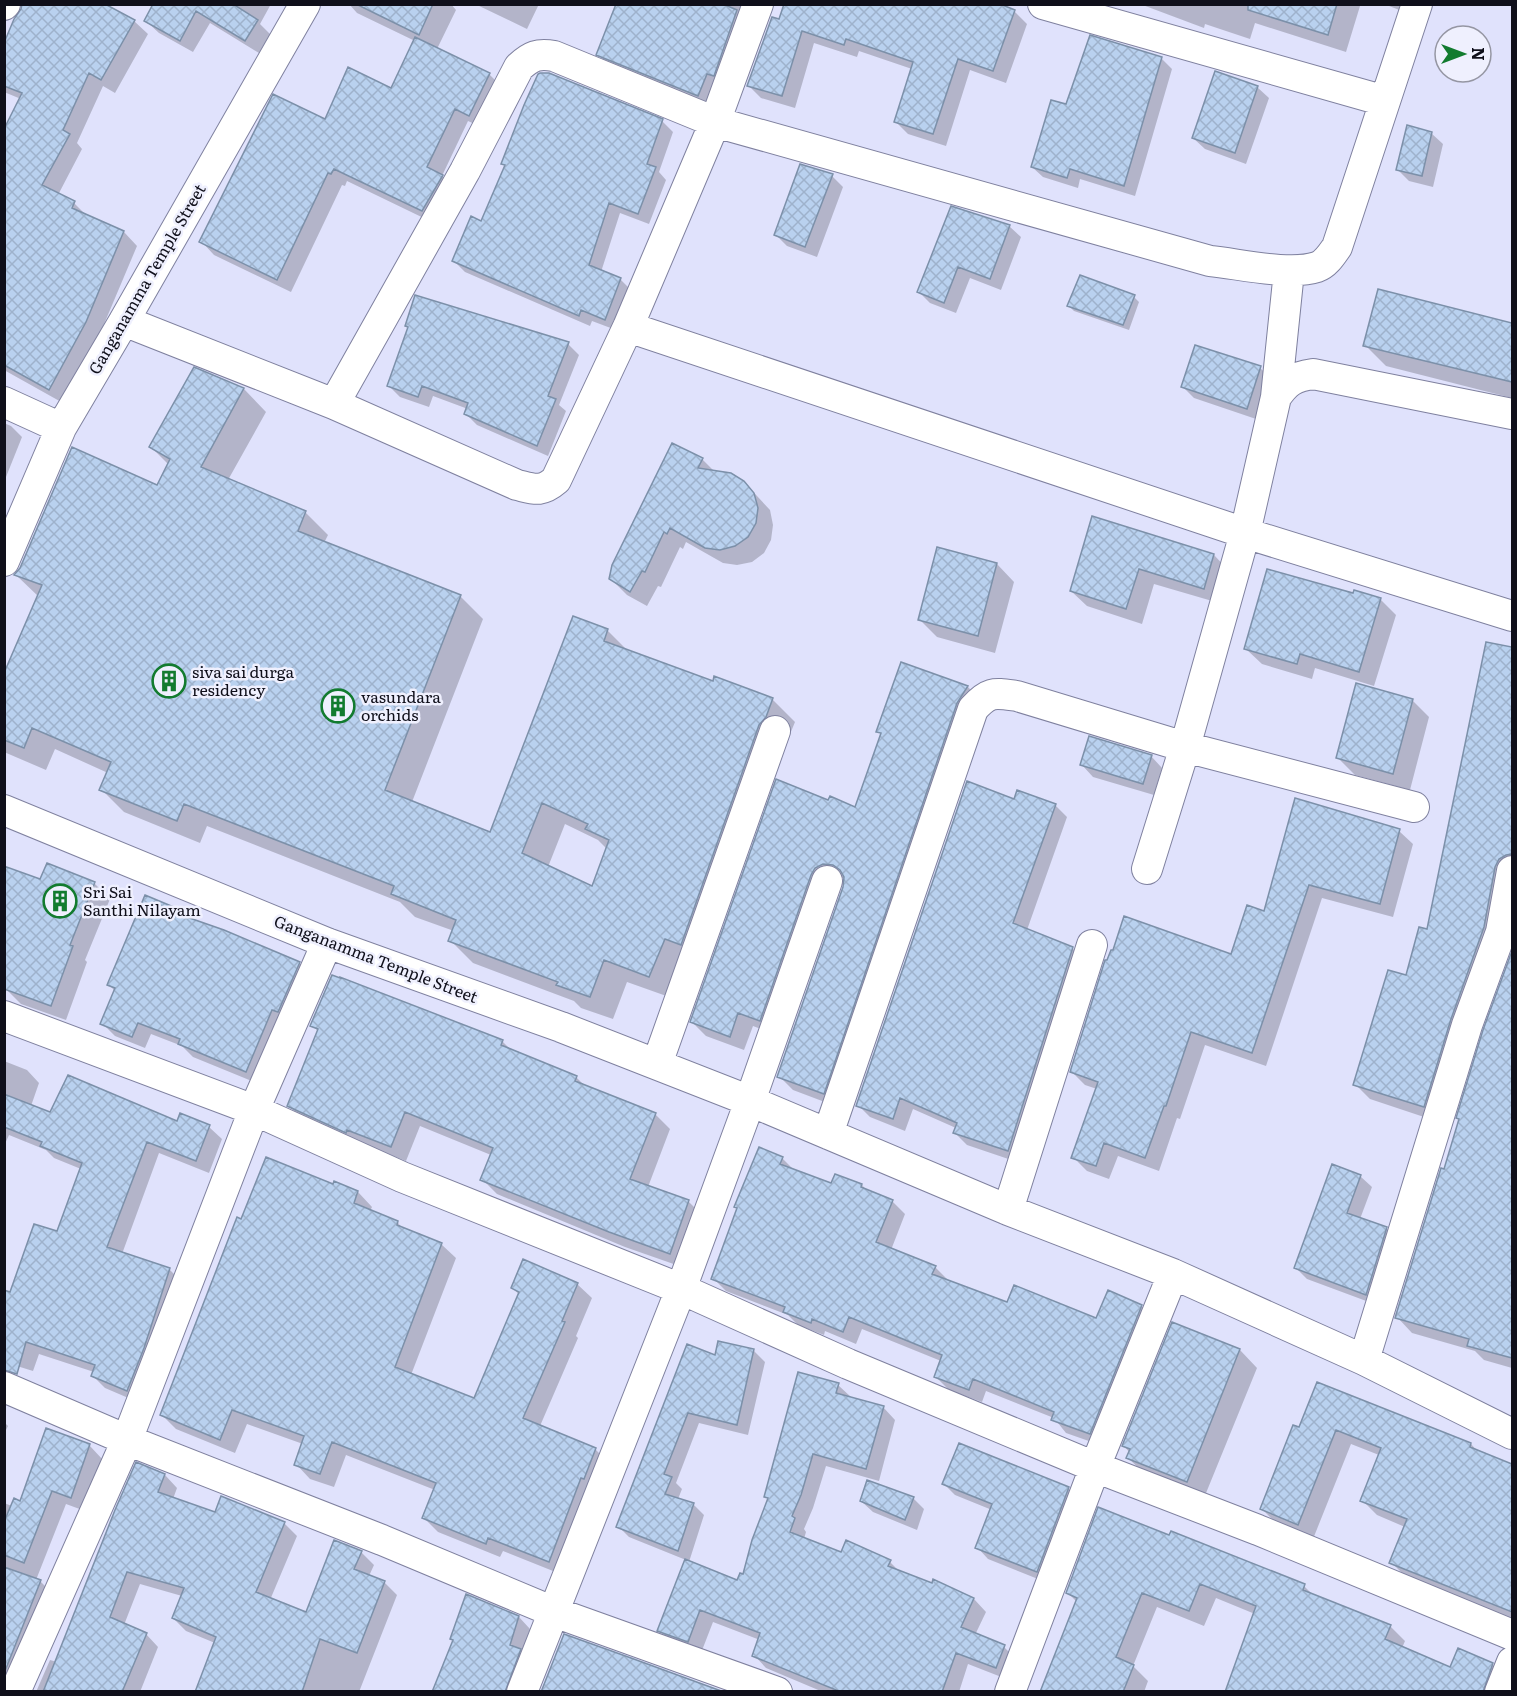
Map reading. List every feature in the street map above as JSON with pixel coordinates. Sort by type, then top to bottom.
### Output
[{"type":"street","name":"Ganganamma Temple Street","points":[[4,561],[61,428],[305,4]]},
{"type":"street","points":[[124,321],[334,404],[517,485],[537,489],[548,487],[556,480],[628,327],[715,122],[758,4]]},
{"type":"street","points":[[1043,4],[1384,101]]},
{"type":"street","points":[[334,404],[465,171],[519,67],[531,57],[542,54],[554,56],[715,122],[1210,261],[1289,271],[1319,267],[1337,247],[1417,4]]},
{"type":"street","points":[[1147,869],[1185,747],[1245,533],[1276,398],[1289,271]]},
{"type":"street","points":[[628,327],[1245,533],[1512,616]]},
{"type":"street","points":[[1276,398],[1284,385],[1298,377],[1313,374],[1512,414]]},
{"type":"street","points":[[4,402],[61,428]]},
{"type":"street","points":[[828,1134],[973,709],[983,698],[994,693],[1017,696],[1185,747],[1414,807]]},
{"type":"street","points":[[657,1064],[775,731]]},
{"type":"street","name":"Ganganamma Temple Street","points":[[4,810],[327,943],[657,1064],[1008,1210],[1173,1274],[1364,1360],[1512,1434]]},
{"type":"street","points":[[1364,1360],[1467,1024],[1500,932],[1512,871]]},
{"type":"street","points":[[522,1692],[681,1289],[827,881]]},
{"type":"street","points":[[15,1692],[128,1440],[255,1110],[327,943]]},
{"type":"street","points":[[1008,1210],[1092,945]]},
{"type":"street","points":[[4,1016],[255,1110],[402,1177],[681,1289],[848,1364],[1095,1467],[1258,1530],[1512,1635]]},
{"type":"street","points":[[1010,1692],[1095,1467],[1173,1274]]},
{"type":"street","points":[[4,1387],[128,1440],[382,1540],[554,1612],[777,1692]]},
{"type":"street","points":[[1500,1692],[1512,1662]]},
{"type":"building","points":[[22,4],[105,4],[135,20],[101,80],[89,73],[63,130],[70,134],[42,185],[75,201],[72,208],[124,231],[86,322],[49,390],[4,365],[4,129],[22,93],[4,86],[4,43]]},
{"type":"building","points":[[153,4],[233,4],[258,20],[245,41],[196,11],[180,41],[144,21]]},
{"type":"building","points":[[356,4],[433,4],[419,35]]},
{"type":"building","points":[[616,4],[723,4],[737,10],[714,76],[707,74],[698,96],[596,55]]},
{"type":"building","points":[[784,4],[1000,4],[1015,10],[993,71],[958,59],[933,134],[894,122],[913,62],[846,39],[844,45],[802,31],[782,96],[747,86],[772,17],[779,19]]},
{"type":"building","points":[[1248,4],[1337,4],[1328,35],[1248,10]]},
{"type":"building","points":[[1090,35],[1162,57],[1124,186],[1070,169],[1067,178],[1031,167],[1051,100],[1066,104]]},
{"type":"building","points":[[415,37],[490,73],[469,116],[455,109],[427,167],[443,175],[422,211],[334,169],[331,174],[328,173],[277,280],[199,242],[273,94],[325,119],[348,67],[391,88]]},
{"type":"building","points":[[1215,71],[1258,86],[1235,153],[1192,138]]},
{"type":"building","points":[[540,73],[549,73],[663,119],[647,164],[656,167],[638,214],[609,203],[589,265],[621,278],[605,320],[581,310],[579,316],[452,261],[471,216],[481,221],[505,165],[501,164],[524,105]]},
{"type":"building","points":[[1407,125],[1432,132],[1422,176],[1396,170]]},
{"type":"building","points":[[800,164],[833,174],[805,247],[774,235]]},
{"type":"building","points":[[951,206],[1010,225],[990,279],[958,267],[944,303],[917,292]]},
{"type":"building","points":[[1080,275],[1135,295],[1123,325],[1067,306]]},
{"type":"building","points":[[1378,289],[1512,323],[1512,382],[1363,346]]},
{"type":"building","points":[[415,295],[569,342],[548,396],[556,399],[537,446],[464,414],[468,403],[422,386],[418,397],[387,386],[408,327],[405,326]]},
{"type":"building","points":[[1195,345],[1261,366],[1247,409],[1181,387]]},
{"type":"building","points":[[194,367],[244,388],[201,467],[306,511],[298,531],[461,595],[385,790],[490,832],[573,616],[608,629],[604,641],[713,681],[714,676],[773,698],[766,717],[759,725],[681,945],[665,939],[649,977],[604,960],[590,997],[556,985],[558,982],[448,941],[456,920],[391,894],[394,886],[184,804],[177,821],[99,790],[111,762],[32,728],[24,748],[4,740],[4,673],[42,585],[14,575],[20,568],[72,447],[157,485],[170,459],[149,447]],"holes":[[[542,803],[588,824],[585,829],[609,840],[592,886],[522,853]]]},
{"type":"building","points":[[672,443],[703,458],[698,468],[731,473],[744,481],[754,493],[758,508],[756,523],[748,537],[735,546],[720,550],[705,548],[670,528],[667,534],[664,532],[645,572],[642,571],[630,592],[609,579],[612,565]]},
{"type":"building","points":[[1092,516],[1214,554],[1204,589],[1139,569],[1126,609],[1070,591]]},
{"type":"building","points":[[937,547],[997,563],[978,636],[918,620]]},
{"type":"building","points":[[1267,569],[1353,593],[1354,590],[1381,598],[1359,672],[1300,654],[1297,664],[1244,649]]},
{"type":"building","points":[[1486,642],[1512,647],[1512,854],[1499,859],[1495,867],[1484,927],[1451,1019],[1424,1107],[1353,1085],[1388,970],[1406,975],[1419,927],[1427,929]]},
{"type":"building","points":[[901,662],[968,686],[957,703],[824,1094],[777,1077],[843,887],[844,877],[833,865],[823,864],[815,868],[811,875],[760,1021],[738,1013],[730,1037],[690,1022],[776,779],[828,800],[830,796],[855,807],[881,733],[876,732]]},
{"type":"building","points":[[1356,683],[1413,699],[1393,774],[1336,758]]},
{"type":"building","points":[[1089,736],[1152,755],[1143,784],[1080,765]]},
{"type":"building","points":[[967,781],[1014,799],[1017,790],[1056,804],[1013,923],[1073,947],[1008,1151],[953,1133],[957,1123],[900,1098],[893,1119],[856,1106]]},
{"type":"building","points":[[1295,798],[1400,829],[1380,904],[1309,885],[1252,1053],[1191,1032],[1166,1106],[1164,1106],[1145,1158],[1104,1143],[1096,1166],[1071,1158],[1098,1082],[1070,1072],[1105,960],[1113,950],[1124,916],[1231,954],[1247,905],[1264,911]]},
{"type":"building","points":[[47,863],[95,882],[70,945],[73,946],[51,1006],[4,989],[4,866],[40,879]]},
{"type":"building","points":[[145,895],[183,911],[181,915],[224,930],[300,962],[278,1012],[272,1010],[246,1072],[178,1044],[180,1039],[138,1023],[132,1037],[100,1024],[115,988],[107,985]]},
{"type":"building","points":[[1512,951],[1512,1358],[1467,1346],[1469,1339],[1395,1318],[1441,1168],[1444,1169],[1459,1119],[1456,1118],[1483,1030]]},
{"type":"building","points":[[332,975],[503,1040],[501,1045],[577,1076],[575,1081],[656,1113],[630,1179],[689,1200],[670,1254],[480,1180],[493,1148],[405,1112],[391,1147],[347,1130],[346,1133],[287,1106],[318,1029],[310,1026]]},
{"type":"building","points":[[68,1075],[177,1121],[180,1113],[210,1125],[196,1161],[147,1142],[107,1247],[170,1268],[144,1348],[127,1391],[91,1376],[95,1365],[26,1342],[17,1374],[4,1370],[4,1290],[10,1292],[34,1224],[57,1231],[82,1163],[40,1146],[42,1142],[4,1127],[4,1094],[50,1112]]},
{"type":"building","points":[[759,1147],[783,1157],[780,1164],[831,1183],[835,1174],[862,1184],[861,1187],[893,1200],[876,1242],[936,1266],[932,1274],[1007,1302],[1014,1285],[1096,1318],[1108,1290],[1142,1305],[1090,1434],[1051,1420],[1054,1412],[973,1379],[969,1390],[934,1377],[942,1355],[849,1317],[843,1332],[812,1319],[811,1323],[783,1312],[785,1307],[711,1279],[737,1208],[734,1207]]},
{"type":"building","points":[[266,1157],[333,1184],[334,1181],[358,1191],[354,1203],[398,1221],[397,1225],[442,1243],[395,1367],[474,1398],[519,1292],[511,1288],[523,1259],[578,1283],[562,1321],[565,1322],[523,1418],[596,1448],[584,1479],[581,1478],[549,1562],[488,1538],[486,1544],[422,1518],[436,1483],[332,1442],[320,1474],[294,1465],[304,1436],[232,1410],[220,1440],[160,1415],[237,1217],[241,1219]]},
{"type":"building","points":[[1332,1164],[1361,1175],[1347,1213],[1387,1227],[1366,1295],[1294,1268]]},
{"type":"building","points":[[1172,1322],[1240,1349],[1187,1482],[1126,1458],[1130,1449],[1122,1446]]},
{"type":"building","points":[[718,1341],[754,1349],[737,1425],[688,1413],[664,1474],[672,1477],[665,1494],[694,1503],[678,1551],[616,1527],[687,1344],[715,1355]]},
{"type":"building","points":[[798,1372],[839,1383],[836,1393],[884,1406],[866,1469],[813,1454],[792,1516],[795,1518],[790,1532],[841,1552],[846,1540],[891,1560],[888,1566],[932,1583],[933,1579],[974,1598],[961,1627],[1005,1645],[996,1668],[956,1653],[942,1692],[841,1692],[752,1656],[760,1633],[700,1610],[688,1642],[657,1631],[685,1559],[737,1580],[740,1573],[743,1574],[752,1540],[768,1498],[764,1497]]},
{"type":"building","points":[[1317,1382],[1471,1443],[1470,1447],[1512,1464],[1512,1612],[1389,1563],[1407,1519],[1360,1501],[1381,1448],[1336,1430],[1298,1525],[1260,1509],[1293,1425],[1299,1427]]},
{"type":"building","points":[[46,1428],[90,1444],[71,1498],[52,1491],[24,1563],[4,1555],[4,1522],[14,1498],[20,1501]]},
{"type":"building","points":[[959,1443],[1069,1487],[1037,1572],[975,1548],[992,1504],[942,1484]]},
{"type":"building","points":[[136,1462],[165,1474],[158,1492],[215,1512],[221,1496],[285,1522],[256,1592],[306,1612],[334,1540],[362,1551],[354,1569],[385,1581],[357,1653],[320,1639],[302,1692],[195,1692],[216,1637],[172,1618],[184,1588],[127,1572],[110,1617],[147,1633],[122,1692],[43,1692]]},
{"type":"building","points":[[867,1480],[914,1497],[905,1520],[860,1501]]},
{"type":"building","points":[[1098,1507],[1169,1535],[1171,1531],[1305,1584],[1303,1590],[1391,1625],[1385,1639],[1450,1667],[1458,1648],[1493,1663],[1483,1692],[1225,1692],[1256,1606],[1200,1584],[1189,1611],[1142,1593],[1116,1657],[1134,1665],[1123,1692],[1040,1692],[1077,1598],[1066,1593]]},
{"type":"building","points":[[4,1567],[41,1580],[5,1671],[4,1671]]},
{"type":"building","points":[[466,1594],[519,1616],[510,1645],[521,1649],[505,1692],[432,1692],[453,1640],[450,1639]]},
{"type":"building","points":[[564,1634],[631,1658],[724,1692],[541,1692]]},
{"type":"place","name":"siva sai durga residency","points":[[169,681]]},
{"type":"place","name":"vasundara orchids","points":[[338,706]]},
{"type":"place","name":"Sri Sai Santhi Nilayam","points":[[60,901]]}]
